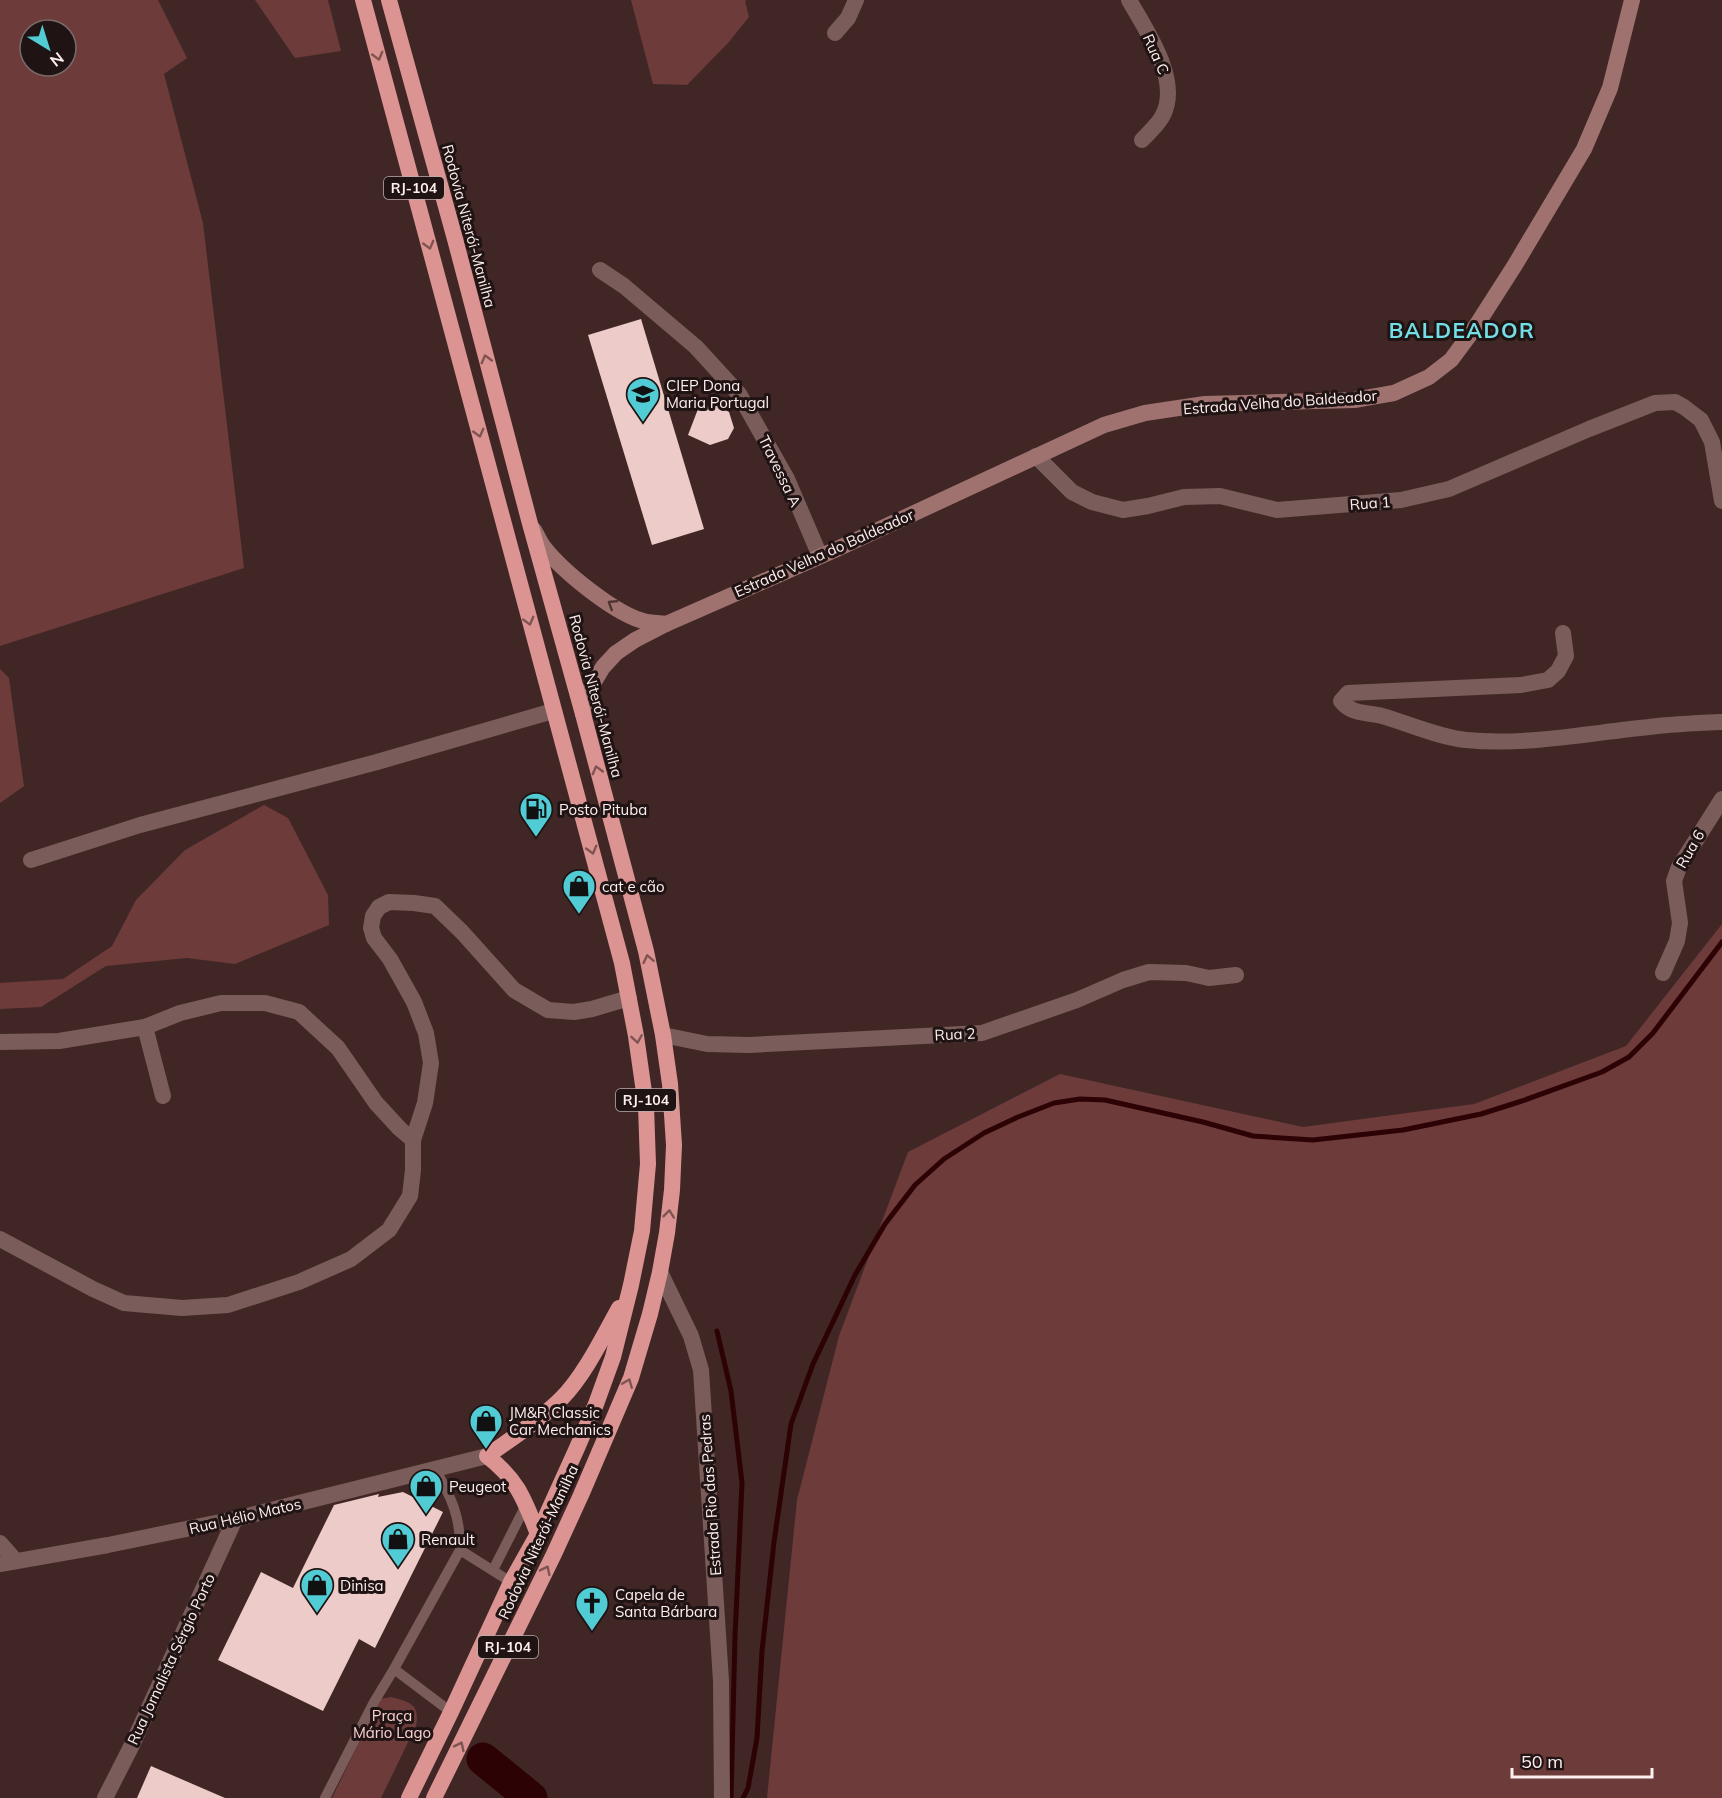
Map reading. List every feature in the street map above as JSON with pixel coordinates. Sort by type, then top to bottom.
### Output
[{"type":"highway","name":"Rodovia Niterói-Manilha","points":[[363,0],[619,952],[629,998],[646,1106],[648,1164],[642,1231],[631,1285],[613,1357],[596,1404],[538,1534],[511,1582],[409,1798]]},
{"type":"highway","name":"Rodovia Niterói-Manilha","points":[[388,0],[455,239],[646,951],[663,1035],[670,1084],[674,1145],[672,1190],[660,1272],[631,1378],[581,1495],[440,1796]]},
{"type":"highway","points":[[538,1534],[511,1478],[487,1456],[537,1421],[562,1398],[602,1338],[631,1285]]},
{"type":"main road","name":"Estrada Velha do Baldeador","points":[[583,714],[591,687],[603,668],[616,653],[635,640],[1104,426],[1145,413],[1204,404],[1354,400],[1394,393],[1429,377],[1451,360],[1474,329],[1515,266],[1584,149],[1610,88],[1632,0]]},
{"type":"main road","points":[[529,520],[543,546],[582,584],[626,613],[646,622],[666,624]]},
{"type":"street","points":[[835,33],[848,18],[856,0]]},
{"type":"street","name":"Rua C","points":[[1129,0],[1167,76],[1168,94],[1163,115],[1142,140]]},
{"type":"street","name":"Travessa A","points":[[600,270],[631,292],[696,347],[739,393],[787,479],[820,556]]},
{"type":"street","name":"Rua 1","points":[[1036,456],[1072,492],[1092,502],[1123,510],[1184,497],[1220,496],[1277,510],[1401,500],[1449,489],[1655,403],[1675,402],[1701,420],[1712,442],[1722,501]]},
{"type":"street","points":[[1563,633],[1566,656],[1558,671],[1548,680],[1521,685],[1348,693],[1341,701],[1346,707],[1359,713],[1379,715],[1465,740],[1530,741],[1652,726],[1722,722]]},
{"type":"street","points":[[31,860],[140,825],[377,762],[553,711]]},
{"type":"street","name":"Rua 6","points":[[1663,973],[1677,941],[1680,923],[1674,881],[1679,867],[1722,799]]},
{"type":"street","points":[[0,1239],[124,1303],[182,1308],[228,1305],[299,1282],[351,1259],[389,1230],[410,1196],[413,1140],[425,1103],[431,1063],[426,1033],[414,1002],[390,959],[374,938],[371,928],[373,916],[380,907],[389,902],[435,906],[462,932],[514,990],[548,1010],[574,1012],[629,998]]},
{"type":"street","name":"Rua 2","points":[[663,1035],[707,1044],[749,1045],[982,1033],[1149,972],[1186,973],[1209,978],[1236,975]]},
{"type":"street","points":[[0,1042],[59,1041],[145,1027],[180,1013],[221,1003],[265,1003],[299,1012],[338,1048],[376,1103],[400,1130],[413,1140]]},
{"type":"street","points":[[145,1027],[163,1096]]},
{"type":"street","name":"Estrada Rio das Pedras","points":[[660,1272],[691,1336],[701,1370],[721,1681],[723,1798]]},
{"type":"street","name":"Rua Hélio Matos","points":[[8,1562],[108,1545],[235,1519],[487,1456]]},
{"type":"street","name":"Rua Jornalista Sérgio Porto","points":[[105,1798],[132,1745],[235,1519]]},
{"type":"street","points":[[0,1543],[8,1562]]},
{"type":"lane","points":[[325,1798],[374,1702],[460,1550],[460,1531],[455,1509],[435,1469]]},
{"type":"lane","points":[[493,1570],[526,1505]]},
{"type":"lane","points":[[460,1550],[511,1582]]},
{"type":"lane","points":[[394,1669],[451,1712]]},
{"type":"green space","points":[[0,0],[158,0],[187,58],[164,74],[203,223],[244,568],[0,646]]},
{"type":"green space","points":[[255,0],[328,0],[341,51],[295,58]]},
{"type":"green space","points":[[631,0],[747,0],[745,1],[749,17],[728,43],[687,85],[653,84]]},
{"type":"green space","points":[[0,669],[9,678],[24,786],[0,803]]},
{"type":"green space","points":[[264,805],[288,818],[328,895],[329,925],[235,964],[187,958],[106,966],[41,1007],[0,1009],[0,983],[63,979],[112,946],[136,900],[185,850]]},
{"type":"green space","points":[[1722,924],[1722,1798],[767,1798],[797,1500],[839,1336],[908,1152],[1060,1074],[1303,1127],[1474,1104],[1626,1046]]},
{"type":"green space","name":"Praça Mário Lago","points":[[391,1697],[412,1705],[415,1708],[417,1719],[416,1726],[381,1798],[332,1798],[380,1699]]},
{"type":"building","points":[[641,319],[704,529],[652,545],[588,335]]},
{"type":"building","points":[[714,404],[729,412],[734,428],[728,439],[710,445],[688,435],[698,409]]},
{"type":"building","name":"Dinisa","points":[[403,1492],[443,1512],[375,1648],[359,1639],[323,1711],[218,1660],[261,1572],[293,1588],[334,1505],[379,1494],[378,1497]]},
{"type":"building","points":[[151,1766],[225,1798],[137,1798]]},
{"type":"waterway","points":[[743,1798],[748,1788],[757,1738],[762,1651],[774,1542],[791,1424],[813,1364],[855,1275],[885,1224],[915,1185],[944,1159],[984,1133],[1018,1117],[1054,1103],[1080,1099],[1105,1100],[1253,1136],[1313,1140],[1403,1130],[1481,1114],[1602,1072],[1629,1057],[1653,1033],[1722,942]]},
{"type":"waterway","points":[[717,1331],[731,1391],[742,1483],[731,1798]]},
{"type":"waterway","points":[[483,1759],[531,1798]]},
{"type":"place","name":"CIEP Dona Maria Portugal","points":[[643,423]]},
{"type":"place","name":"Posto Pituba","points":[[536,838]]},
{"type":"place","name":"cat e cão","points":[[579,915]]},
{"type":"place","name":"JM&R Classic Car Mechanics","points":[[486,1450]]},
{"type":"place","name":"Peugeot","points":[[426,1515]]},
{"type":"place","name":"Renault","points":[[398,1568]]},
{"type":"place","name":"Dinisa","points":[[317,1614]]},
{"type":"place","name":"Capela de Santa Bárbara","points":[[592,1632]]},
{"type":"district","name":"BALDEADOR","points":[[1462,330]]}]
